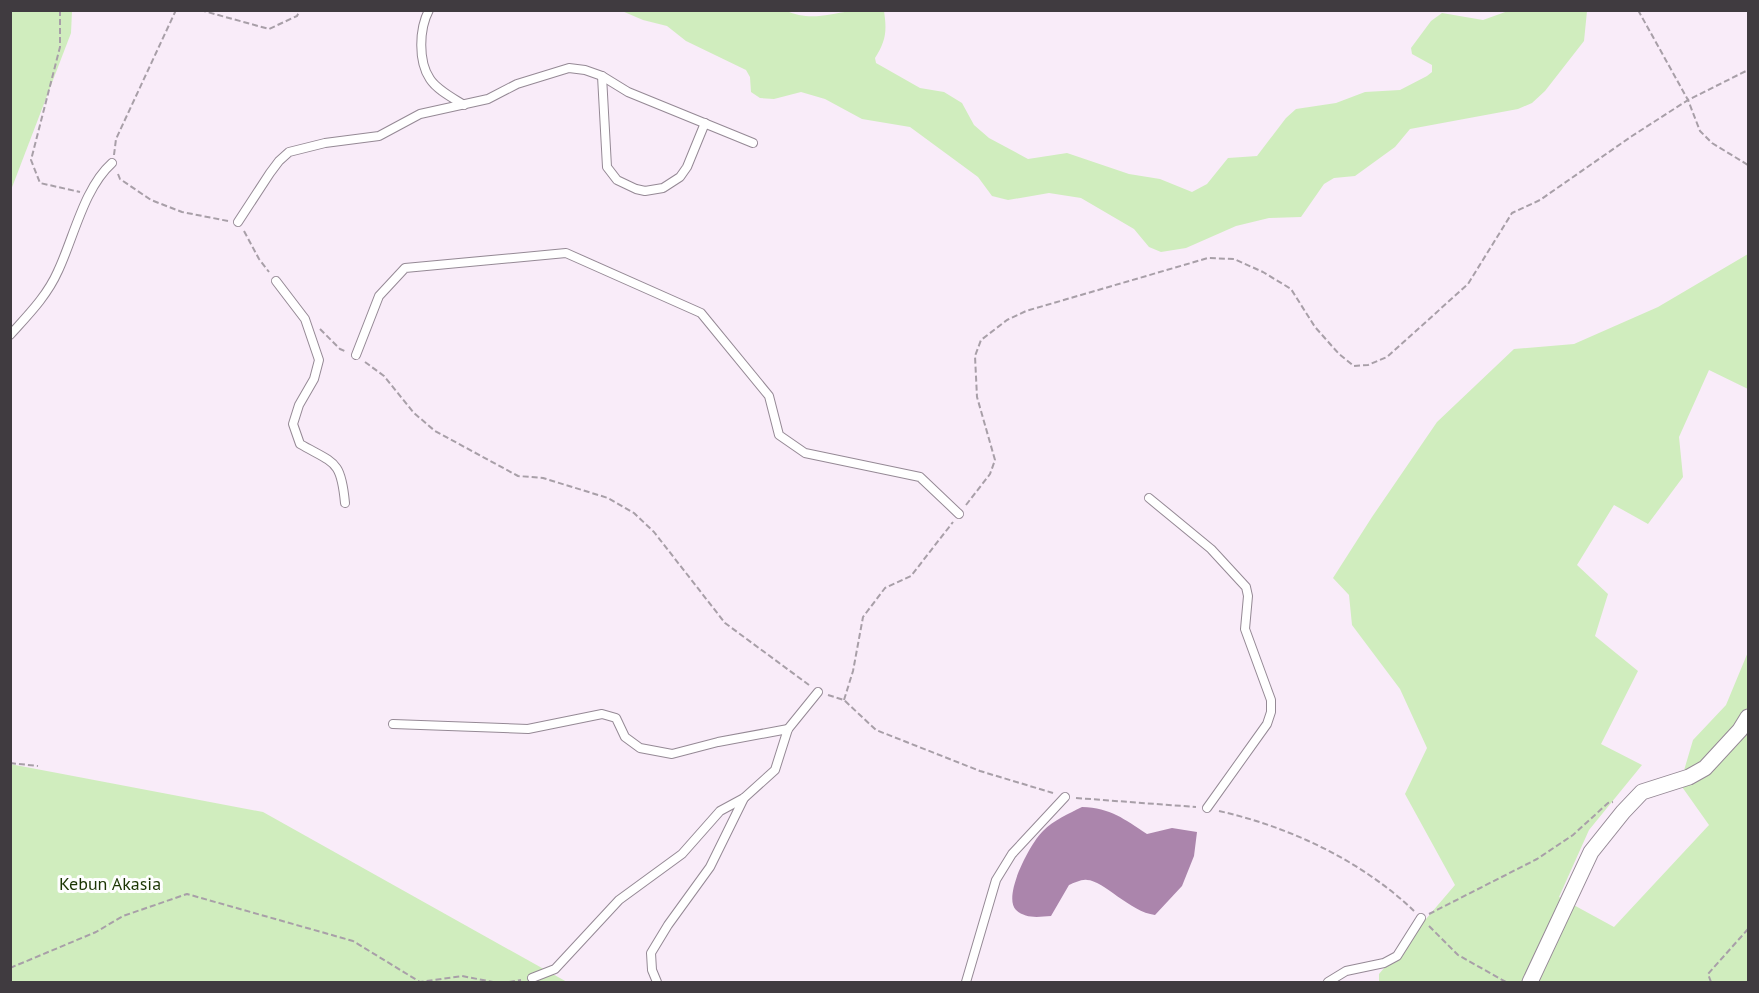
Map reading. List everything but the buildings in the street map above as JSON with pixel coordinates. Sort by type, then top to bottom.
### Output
[{"type":"street","points":[[1530,982],[1591,852],[1623,812],[1642,792],[1689,777],[1705,768],[1749,717]]},
{"type":"lane","points":[[429,10],[423,21],[422,57],[430,80],[464,105]]},
{"type":"lane","points":[[238,222],[270,173],[289,152],[325,143],[379,136],[420,114],[488,99],[517,84],[569,68],[585,70],[602,76],[628,92],[753,143]]},
{"type":"lane","points":[[602,76],[607,167],[618,180],[636,189],[645,191],[663,188],[680,177],[687,167],[705,123]]},
{"type":"lane","points":[[10,335],[44,297],[58,272],[101,173],[112,163]]},
{"type":"lane","points":[[356,355],[379,296],[405,268],[566,253],[701,313],[769,396],[779,435],[805,453],[920,477],[959,514]]},
{"type":"lane","points":[[276,281],[305,319],[319,360],[314,379],[299,405],[293,424],[300,444],[335,464],[343,477],[345,503]]},
{"type":"lane","points":[[1149,498],[1211,549],[1246,587],[1248,596],[1245,629],[1271,700],[1271,712],[1267,724],[1207,808]]},
{"type":"lane","points":[[532,978],[555,969],[619,900],[682,854],[720,811],[744,798],[775,770],[788,729],[818,692]]},
{"type":"lane","points":[[393,724],[528,729],[602,714],[616,718],[626,737],[640,748],[672,754],[717,742],[788,729]]},
{"type":"lane","points":[[966,982],[996,880],[1012,854],[1065,797]]},
{"type":"lane","points":[[657,982],[652,970],[651,952],[710,867],[744,798]]},
{"type":"lane","points":[[1328,982],[1346,971],[1384,963],[1396,956],[1421,918]]},
{"type":"path","points":[[60,10],[60,47],[31,160],[40,183],[90,195]]},
{"type":"path","points":[[176,10],[116,138],[112,163],[120,179],[151,200],[182,212],[238,222],[259,259],[276,281]]},
{"type":"path","points":[[200,10],[269,29],[297,16],[300,10]]},
{"type":"path","points":[[1638,10],[1689,100],[1700,131],[1712,143],[1749,165]]},
{"type":"path","points":[[844,700],[853,671],[863,617],[885,588],[911,576],[990,474],[995,460],[977,398],[975,356],[981,340],[1007,320],[1026,311],[1208,258],[1234,259],[1263,272],[1291,289],[1315,327],[1339,354],[1354,366],[1368,365],[1387,357],[1468,284],[1512,213],[1540,200],[1632,136],[1689,100],[1749,70]]},
{"type":"path","points":[[316,322],[340,349],[356,355],[384,376],[414,413],[435,431],[518,476],[543,478],[608,498],[634,513],[654,532],[725,623],[818,692],[844,700],[876,730],[980,771],[1065,797],[1207,808],[1245,817],[1276,828],[1341,858],[1395,892],[1458,955],[1506,982]]},
{"type":"path","points":[[10,763],[38,766]]},
{"type":"path","points":[[1421,918],[1537,859],[1573,835],[1608,803],[1616,801]]},
{"type":"path","points":[[10,968],[96,932],[123,916],[187,894],[353,941],[420,982],[462,976],[493,982]]},
{"type":"path","points":[[1712,982],[1708,974],[1749,929]]},
{"type":"green space","points":[[11,10],[72,11],[71,33],[11,190]]},
{"type":"green space","points":[[784,10],[809,16],[858,10],[884,11],[885,36],[875,58],[876,63],[920,88],[944,92],[962,103],[974,125],[989,138],[1028,159],[1067,153],[1129,174],[1160,179],[1192,192],[1207,184],[1228,158],[1257,156],[1286,118],[1296,109],[1336,103],[1365,92],[1400,90],[1427,76],[1432,72],[1432,65],[1412,54],[1411,48],[1431,21],[1442,13],[1483,20],[1508,11],[1587,11],[1584,41],[1545,91],[1532,103],[1518,109],[1410,129],[1395,147],[1355,176],[1334,178],[1324,184],[1301,217],[1269,218],[1236,226],[1186,248],[1161,252],[1149,247],[1134,229],[1081,198],[1049,193],[1008,200],[992,196],[978,177],[910,127],[862,119],[825,99],[801,92],[774,99],[760,98],[751,92],[750,77],[746,70],[686,41],[667,26],[643,20],[622,11]]},
{"type":"green space","points":[[1748,254],[1748,389],[1709,370],[1679,437],[1683,477],[1648,524],[1614,505],[1577,565],[1608,594],[1595,636],[1638,671],[1601,744],[1642,765],[1589,830],[1559,897],[1614,927],[1709,825],[1680,784],[1693,740],[1726,705],[1748,652],[1748,982],[1379,982],[1379,974],[1455,885],[1405,794],[1427,748],[1400,689],[1352,625],[1349,595],[1333,578],[1437,422],[1514,349],[1574,344],[1658,307]]},
{"type":"green space","name":"Kebun Akasia","points":[[10,764],[263,812],[567,982],[11,982]]},
{"type":"shaded area","points":[[1082,807],[1109,812],[1147,834],[1172,828],[1197,832],[1194,856],[1182,886],[1155,915],[1136,908],[1093,881],[1085,880],[1069,885],[1051,916],[1028,916],[1016,910],[1013,903],[1015,882],[1032,846],[1043,831]]}]
